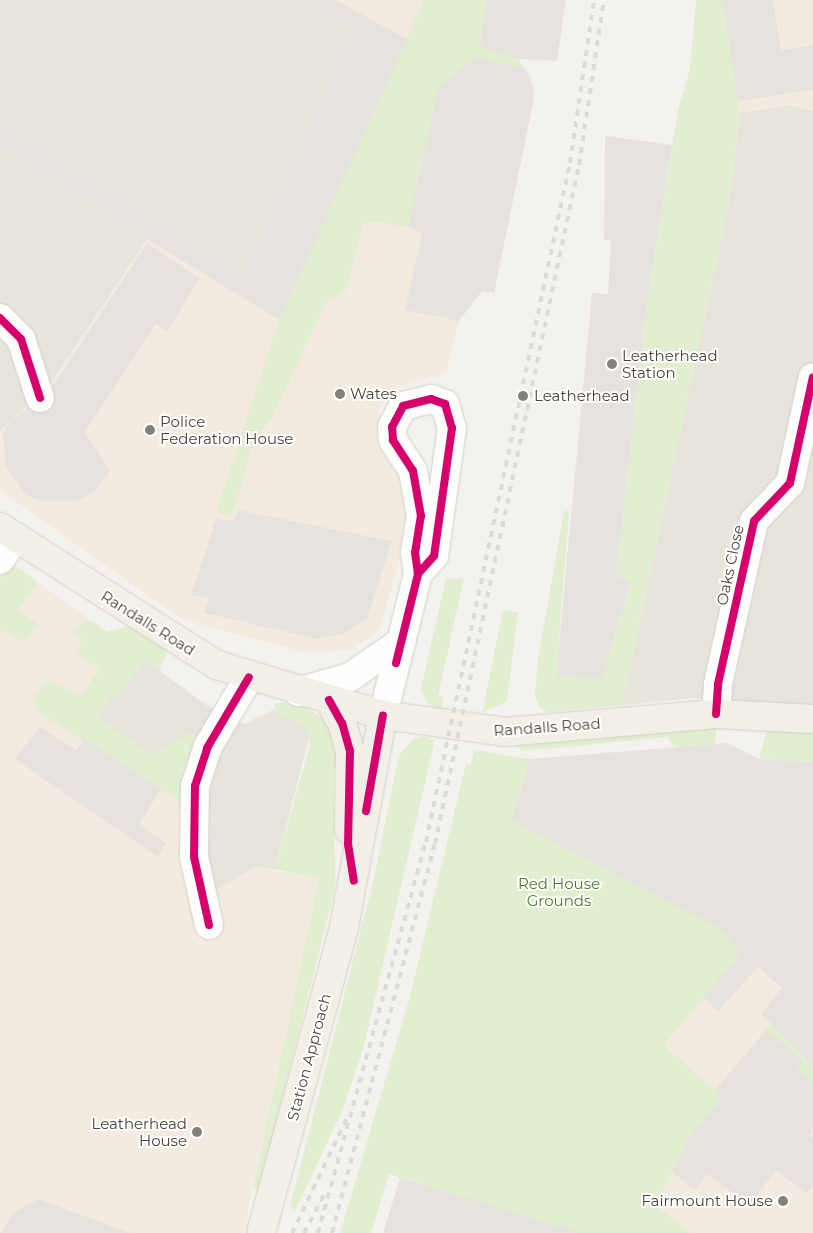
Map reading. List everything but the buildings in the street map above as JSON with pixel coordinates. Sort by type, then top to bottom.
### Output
[{"type":"main road","name":"Randalls Road","points":[[8,532],[190,651],[249,677],[382,715],[505,732],[716,714],[813,719]]},
{"type":"main road","name":"Station Approach","points":[[330,700],[342,723],[350,751],[348,844],[354,881]]},
{"type":"main road","name":"Station Approach","points":[[261,1233],[354,881],[382,715]]},
{"type":"street","points":[[0,318],[21,339],[40,398]]},
{"type":"street","name":"Oaks Close","points":[[716,714],[718,684],[754,521],[790,484],[813,377]]},
{"type":"street","points":[[382,715],[418,574],[420,494],[413,472],[393,440],[392,427],[403,406],[431,398],[445,404],[452,428],[436,548],[418,574]]},
{"type":"street","points":[[0,560],[8,532]]},
{"type":"street","points":[[298,692],[350,677],[402,641]]},
{"type":"street","points":[[209,925],[194,857],[196,786],[207,748],[249,677]]},
{"type":"shaded area","points":[[0,0],[335,0],[407,39],[279,320],[147,239],[48,388],[0,431]]},
{"type":"shaded area","points":[[300,0],[335,0],[407,39],[279,320],[0,148],[0,119],[243,271],[351,29]]},
{"type":"shaded area","points":[[335,0],[424,0],[407,39]]},
{"type":"shaded area","points":[[486,0],[566,0],[557,61],[518,59],[480,46]]},
{"type":"shaded area","points":[[722,0],[813,0],[813,111],[789,105],[740,113]]},
{"type":"shaded area","points":[[722,0],[773,0],[781,50],[813,45],[813,90],[738,101]]},
{"type":"shaded area","points":[[407,39],[518,59],[531,76],[533,103],[494,293],[482,291],[459,321],[446,373],[399,387],[379,408],[377,445],[404,482],[409,522],[382,623],[376,634],[349,650],[307,653],[181,619],[0,490],[0,431],[48,388],[147,239],[279,320]]},
{"type":"shaded area","points":[[477,57],[525,69],[534,88],[533,103],[494,293],[482,291],[459,321],[405,310],[422,233],[408,227],[438,87]]},
{"type":"shaded area","points":[[789,105],[813,111],[813,705],[694,698],[622,705],[728,209],[740,113]]},
{"type":"shaded area","name":"Leatherhead Station","points":[[605,136],[672,145],[646,309],[616,576],[631,581],[602,678],[556,676],[592,293],[608,294],[611,240],[604,240]]},
{"type":"shaded area","points":[[147,243],[199,278],[167,332],[156,324],[85,432],[110,471],[92,494],[76,501],[43,502],[26,495],[6,468],[3,436],[8,424],[50,390]]},
{"type":"shaded area","points":[[238,510],[392,541],[367,619],[344,633],[318,639],[204,613],[209,599],[191,595],[216,519],[233,521]]},
{"type":"shaded area","points":[[38,582],[119,641],[61,724],[183,803],[191,891],[216,890],[256,867],[319,879],[243,1233],[131,1233],[38,1199],[12,1214],[0,1230],[0,634]]},
{"type":"shaded area","points":[[119,641],[208,706],[244,724],[273,710],[300,723],[310,734],[275,869],[256,867],[216,890],[191,891],[61,724]]},
{"type":"shaded area","points":[[40,727],[76,750],[85,739],[161,789],[139,825],[166,843],[158,857],[15,759]]},
{"type":"shaded area","points":[[728,743],[759,759],[813,762],[813,1066],[761,1014],[782,988],[758,967],[718,1011],[703,998],[741,954],[720,928],[511,820],[530,759]]},
{"type":"shaded area","points":[[741,954],[782,988],[761,1014],[813,1066],[813,1233],[691,1233],[659,1208],[663,1191],[715,1090],[664,1045]]},
{"type":"shaded area","points":[[766,1030],[803,1060],[797,1069],[813,1081],[813,1129],[809,1135],[813,1138],[813,1185],[807,1193],[776,1170],[749,1205],[707,1174],[695,1190],[672,1172],[687,1141],[720,1100],[715,1090]]},
{"type":"shaded area","points":[[400,1178],[575,1231],[574,1233],[383,1233]]},
{"type":"shaded area","points":[[38,1199],[131,1233],[0,1233],[12,1214]]},
{"type":"green space","points":[[424,0],[486,0],[480,46],[518,59],[525,69],[477,57],[438,87],[408,227],[370,221],[363,225],[346,291],[327,301],[272,417],[253,445],[232,516],[216,512],[279,320]]},
{"type":"green space","points":[[696,0],[722,0],[740,113],[728,209],[622,705],[548,712],[540,708],[535,696],[538,659],[564,511],[569,511],[556,676],[602,678],[631,582],[616,576],[646,309],[678,110],[690,69]]},
{"type":"green space","points":[[11,563],[38,582],[18,610],[38,624],[24,643],[4,630],[0,634],[0,578]]},
{"type":"green space","points":[[464,578],[438,696],[444,697],[441,711],[426,702],[421,688],[446,579]]},
{"type":"green space","points":[[503,610],[518,613],[507,701],[482,713]]},
{"type":"green space","points":[[82,622],[93,622],[107,632],[130,626],[168,650],[159,670],[145,660],[119,695],[109,697],[97,718],[153,755],[188,733],[201,740],[183,803],[36,711],[35,694],[47,680],[80,696],[99,670],[76,652],[83,640],[73,633]]},
{"type":"green space","points":[[274,703],[299,703],[321,717],[332,729],[340,760],[334,769],[335,888],[259,1191],[253,1188],[319,879],[275,869],[310,745],[309,734],[300,723],[276,715]]},
{"type":"green space","points":[[717,724],[715,744],[674,747],[668,737],[522,751],[514,744]]},
{"type":"green space","points":[[774,727],[813,731],[813,762],[759,759],[766,732]]},
{"type":"green space","points":[[424,737],[435,740],[363,1050],[342,1111],[294,1213],[290,1206],[372,887],[399,755],[413,739]]},
{"type":"green space","name":"Red House Grounds","points":[[474,750],[530,759],[511,820],[733,906],[741,954],[664,1045],[715,1090],[720,1100],[687,1141],[663,1191],[659,1208],[691,1233],[574,1233],[389,1174],[371,1233],[340,1233],[409,1000],[466,764],[471,765]]},
{"type":"green space","points":[[771,1023],[813,1066],[813,1081],[797,1069],[803,1061],[766,1030]]},
{"type":"railway","points":[[318,1233],[426,842],[570,163],[594,0]]},
{"type":"railway","points":[[332,1233],[435,844],[579,165],[604,0]]},
{"type":"railway","points":[[292,1233],[347,1118]]},
{"type":"railway","points":[[304,1233],[326,1191]]},
{"type":"cycle path","points":[[0,318],[21,339],[40,398]]},
{"type":"cycle path","points":[[716,714],[718,684],[754,521],[790,483],[813,377]]},
{"type":"cycle path","points":[[396,663],[418,574],[415,553],[421,516],[413,471],[393,440],[392,427],[403,406],[431,399],[445,404],[452,428],[434,556],[418,574]]},
{"type":"cycle path","points":[[209,925],[194,857],[195,786],[207,748],[249,677]]},
{"type":"cycle path","points":[[329,700],[342,723],[350,751],[348,844],[354,881]]},
{"type":"cycle path","points":[[366,811],[383,715]]},
{"type":"place","name":"Leatherhead Station","points":[[612,364]]},
{"type":"place","name":"Wates","points":[[340,394]]},
{"type":"place","name":"Leatherhead","points":[[523,396]]},
{"type":"place","name":"Police Federation House","points":[[150,430]]},
{"type":"place","name":"Leatherhead House","points":[[197,1132]]},
{"type":"place","name":"Fairmount House","points":[[783,1201]]}]
